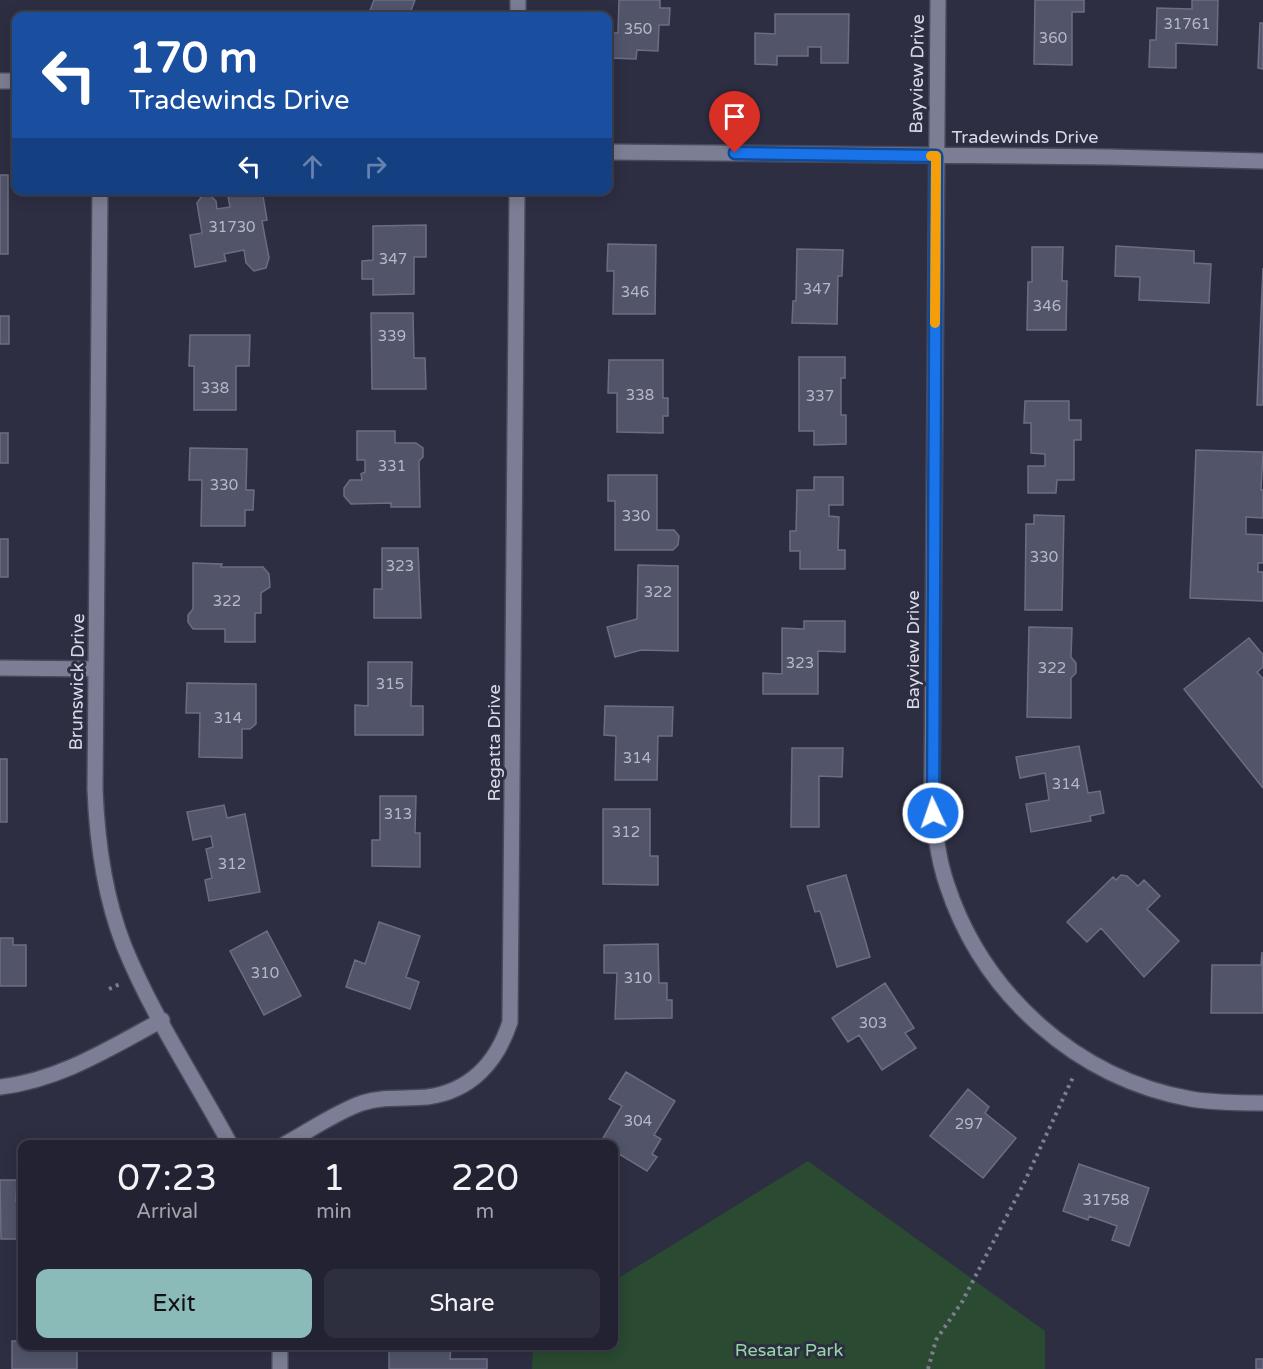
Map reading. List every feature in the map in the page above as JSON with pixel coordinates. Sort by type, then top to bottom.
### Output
[{"type":"street","name":"Bayview Drive","points":[[938,0],[932,786],[936,840],[946,884],[972,944],[1004,989],[1042,1028],[1083,1060],[1163,1092],[1217,1102],[1263,1103]]},
{"type":"street","name":"Tradewinds Drive","points":[[612,152],[1263,161]]},
{"type":"street","name":"Brunswick Drive","points":[[100,195],[96,797],[104,878],[124,945],[228,1140]]},
{"type":"street","name":"Regatta Drive","points":[[293,1140],[361,1104],[386,1098],[426,1097],[449,1092],[471,1081],[489,1065],[498,1052],[510,1022],[517,195]]},
{"type":"street","points":[[0,668],[96,669]]},
{"type":"street","points":[[0,1087],[26,1083],[69,1069],[162,1020]]},
{"type":"street","points":[[280,1350],[280,1369]]},
{"type":"path","points":[[110,989],[124,982]]},
{"type":"path","points":[[928,1369],[936,1340],[962,1302],[1074,1075]]},
{"type":"green space","name":"Resatar Park","points":[[808,1161],[1045,1331],[1045,1369],[532,1369],[533,1350],[618,1350],[618,1279]]},
{"type":"building","points":[[374,0],[415,0],[410,12],[370,12]]},
{"type":"building","points":[[619,0],[660,0],[660,8],[670,8],[669,25],[659,25],[658,51],[637,50],[636,59],[612,58],[612,33],[618,33]]},
{"type":"building","points":[[1035,0],[1084,0],[1084,12],[1072,12],[1072,65],[1034,64]]},
{"type":"building","points":[[1192,0],[1218,0],[1217,45],[1176,43],[1176,68],[1149,67],[1150,40],[1156,40],[1157,8],[1192,9]]},
{"type":"building","points":[[775,14],[849,14],[848,63],[821,63],[821,47],[808,47],[808,56],[777,56],[777,65],[755,64],[755,33],[775,34]]},
{"type":"building","points":[[1260,23],[1263,23],[1263,69],[1258,68]]},
{"type":"building","points":[[0,175],[8,175],[8,254],[0,254]]},
{"type":"building","points":[[210,195],[216,201],[217,209],[230,207],[228,196],[263,195],[267,220],[262,221],[269,258],[266,268],[254,271],[246,263],[244,250],[224,254],[226,261],[195,267],[190,235],[202,233],[197,203],[202,196]]},
{"type":"building","points":[[426,225],[426,257],[414,257],[414,294],[373,295],[373,279],[362,279],[362,261],[373,260],[373,226]]},
{"type":"building","points":[[608,244],[656,245],[655,314],[613,314],[614,271],[607,271]]},
{"type":"building","points":[[1116,246],[1194,251],[1194,263],[1211,264],[1209,303],[1139,300],[1140,277],[1115,276]]},
{"type":"building","points":[[1032,247],[1063,247],[1062,281],[1067,281],[1066,330],[1027,330],[1028,282],[1032,282]]},
{"type":"building","points":[[797,249],[843,250],[842,276],[838,276],[837,324],[792,323],[793,301],[796,301]]},
{"type":"building","points":[[1263,268],[1263,405],[1257,405]]},
{"type":"building","points":[[371,313],[413,313],[414,358],[425,358],[426,389],[372,389]]},
{"type":"building","points":[[0,316],[9,316],[9,344],[0,344]]},
{"type":"building","points":[[190,335],[250,335],[249,366],[236,366],[236,410],[194,410],[194,366],[189,366]]},
{"type":"building","points":[[799,357],[845,357],[845,378],[841,378],[841,415],[846,415],[846,444],[814,445],[814,431],[799,431]]},
{"type":"building","points":[[609,360],[663,360],[663,398],[668,398],[668,416],[663,416],[663,433],[617,432],[617,393],[608,393]]},
{"type":"building","points":[[1025,401],[1069,401],[1069,420],[1081,420],[1081,440],[1074,440],[1074,480],[1057,480],[1056,493],[1028,493],[1028,466],[1045,466],[1045,454],[1031,453],[1031,423],[1024,423]]},
{"type":"building","points":[[357,431],[395,431],[395,443],[416,443],[423,448],[423,457],[419,461],[420,507],[391,507],[391,503],[351,504],[344,496],[344,488],[350,480],[362,480],[361,474],[365,472],[365,460],[357,460]]},
{"type":"building","points":[[0,433],[8,433],[8,463],[0,463]]},
{"type":"building","points":[[190,448],[247,449],[246,490],[254,490],[253,510],[245,510],[245,526],[201,526],[202,480],[189,480]]},
{"type":"building","points":[[1196,450],[1263,452],[1261,490],[1263,490],[1263,518],[1246,517],[1246,534],[1263,535],[1263,563],[1258,563],[1258,572],[1263,572],[1263,601],[1190,598]]},
{"type":"building","points":[[608,475],[657,475],[657,530],[674,530],[679,536],[678,545],[673,550],[615,550],[615,501],[608,501]]},
{"type":"building","points":[[814,477],[843,477],[843,505],[829,505],[829,516],[839,517],[838,550],[845,550],[845,569],[800,569],[800,551],[790,551],[790,531],[796,531],[797,490],[814,490]]},
{"type":"building","points":[[1034,515],[1064,516],[1062,610],[1025,610],[1026,524],[1034,524]]},
{"type":"building","points":[[0,539],[8,539],[8,577],[0,577]]},
{"type":"building","points":[[382,548],[418,548],[421,618],[374,618],[374,589],[382,589]]},
{"type":"building","points":[[193,563],[222,564],[221,567],[263,567],[269,574],[270,587],[261,593],[261,613],[255,613],[255,642],[225,642],[225,629],[193,629],[188,622],[188,615],[193,609]]},
{"type":"building","points":[[638,565],[678,566],[678,651],[641,650],[615,657],[607,627],[637,619]]},
{"type":"building","points":[[804,621],[845,621],[845,652],[818,651],[818,694],[763,694],[763,673],[782,674],[782,628],[804,629]]},
{"type":"building","points":[[1029,627],[1072,628],[1071,657],[1076,663],[1076,673],[1071,678],[1071,718],[1027,717]]},
{"type":"building","points":[[1249,638],[1263,655],[1263,667],[1257,672],[1263,679],[1263,788],[1184,689]]},
{"type":"building","points":[[368,662],[412,662],[411,706],[423,706],[423,735],[355,735],[355,705],[368,706]]},
{"type":"building","points":[[187,683],[256,684],[256,724],[250,729],[242,729],[242,758],[199,757],[200,713],[186,713]]},
{"type":"building","points":[[605,706],[673,707],[672,736],[658,736],[657,780],[615,780],[616,736],[604,735]]},
{"type":"building","points":[[1079,746],[1088,793],[1100,791],[1104,813],[1090,816],[1091,821],[1031,832],[1026,804],[1049,800],[1045,773],[1020,778],[1016,757]]},
{"type":"building","points":[[792,748],[843,748],[842,777],[819,776],[819,827],[791,827]]},
{"type":"building","points":[[0,759],[7,759],[7,822],[0,822]]},
{"type":"building","points":[[380,796],[416,796],[415,833],[420,833],[420,867],[372,866],[372,840],[380,840]]},
{"type":"building","points":[[224,805],[227,818],[245,814],[260,892],[209,901],[205,880],[212,878],[206,849],[213,847],[211,836],[193,840],[187,812]]},
{"type":"building","points":[[603,809],[650,809],[650,856],[658,856],[658,885],[603,884]]},
{"type":"building","points":[[846,875],[870,957],[837,967],[820,911],[815,912],[807,886]]},
{"type":"building","points":[[1121,875],[1127,876],[1138,886],[1144,880],[1160,896],[1147,909],[1179,941],[1144,977],[1101,928],[1087,942],[1067,922],[1113,877],[1116,880]]},
{"type":"building","points":[[379,922],[420,936],[406,977],[419,982],[410,1009],[346,987],[355,960],[365,964]]},
{"type":"building","points":[[267,931],[301,996],[264,1015],[230,951]]},
{"type":"building","points":[[0,938],[13,938],[13,945],[26,945],[26,986],[0,986]]},
{"type":"building","points":[[658,944],[659,983],[667,983],[667,1000],[672,1000],[672,1018],[615,1019],[617,973],[604,973],[604,945]]},
{"type":"building","points":[[1262,952],[1263,1013],[1211,1013],[1212,965],[1261,965]]},
{"type":"building","points":[[885,983],[914,1028],[905,1033],[916,1048],[882,1070],[859,1035],[848,1042],[832,1018]]},
{"type":"building","points":[[626,1072],[675,1101],[654,1135],[661,1139],[652,1154],[657,1157],[647,1171],[618,1153],[618,1140],[602,1140],[622,1106],[609,1099]]},
{"type":"building","points":[[968,1089],[989,1107],[985,1113],[1016,1138],[983,1178],[930,1136]]},
{"type":"building","points":[[1079,1164],[1149,1188],[1129,1246],[1112,1240],[1117,1226],[1089,1216],[1088,1220],[1063,1211]]},
{"type":"building","points":[[0,1180],[17,1180],[18,1239],[1,1239]]},
{"type":"building","points":[[12,1341],[18,1341],[18,1350],[77,1350],[77,1369],[12,1369]]},
{"type":"building","points":[[389,1350],[451,1350],[450,1359],[487,1359],[487,1369],[389,1369]]},
{"type":"building","points":[[1256,1359],[1263,1359],[1263,1369],[1256,1369]]},
{"type":"slow traffic","points":[[931,156],[936,156],[935,323]]},
{"type":"route","points":[[735,153],[936,156],[933,813]]}]
